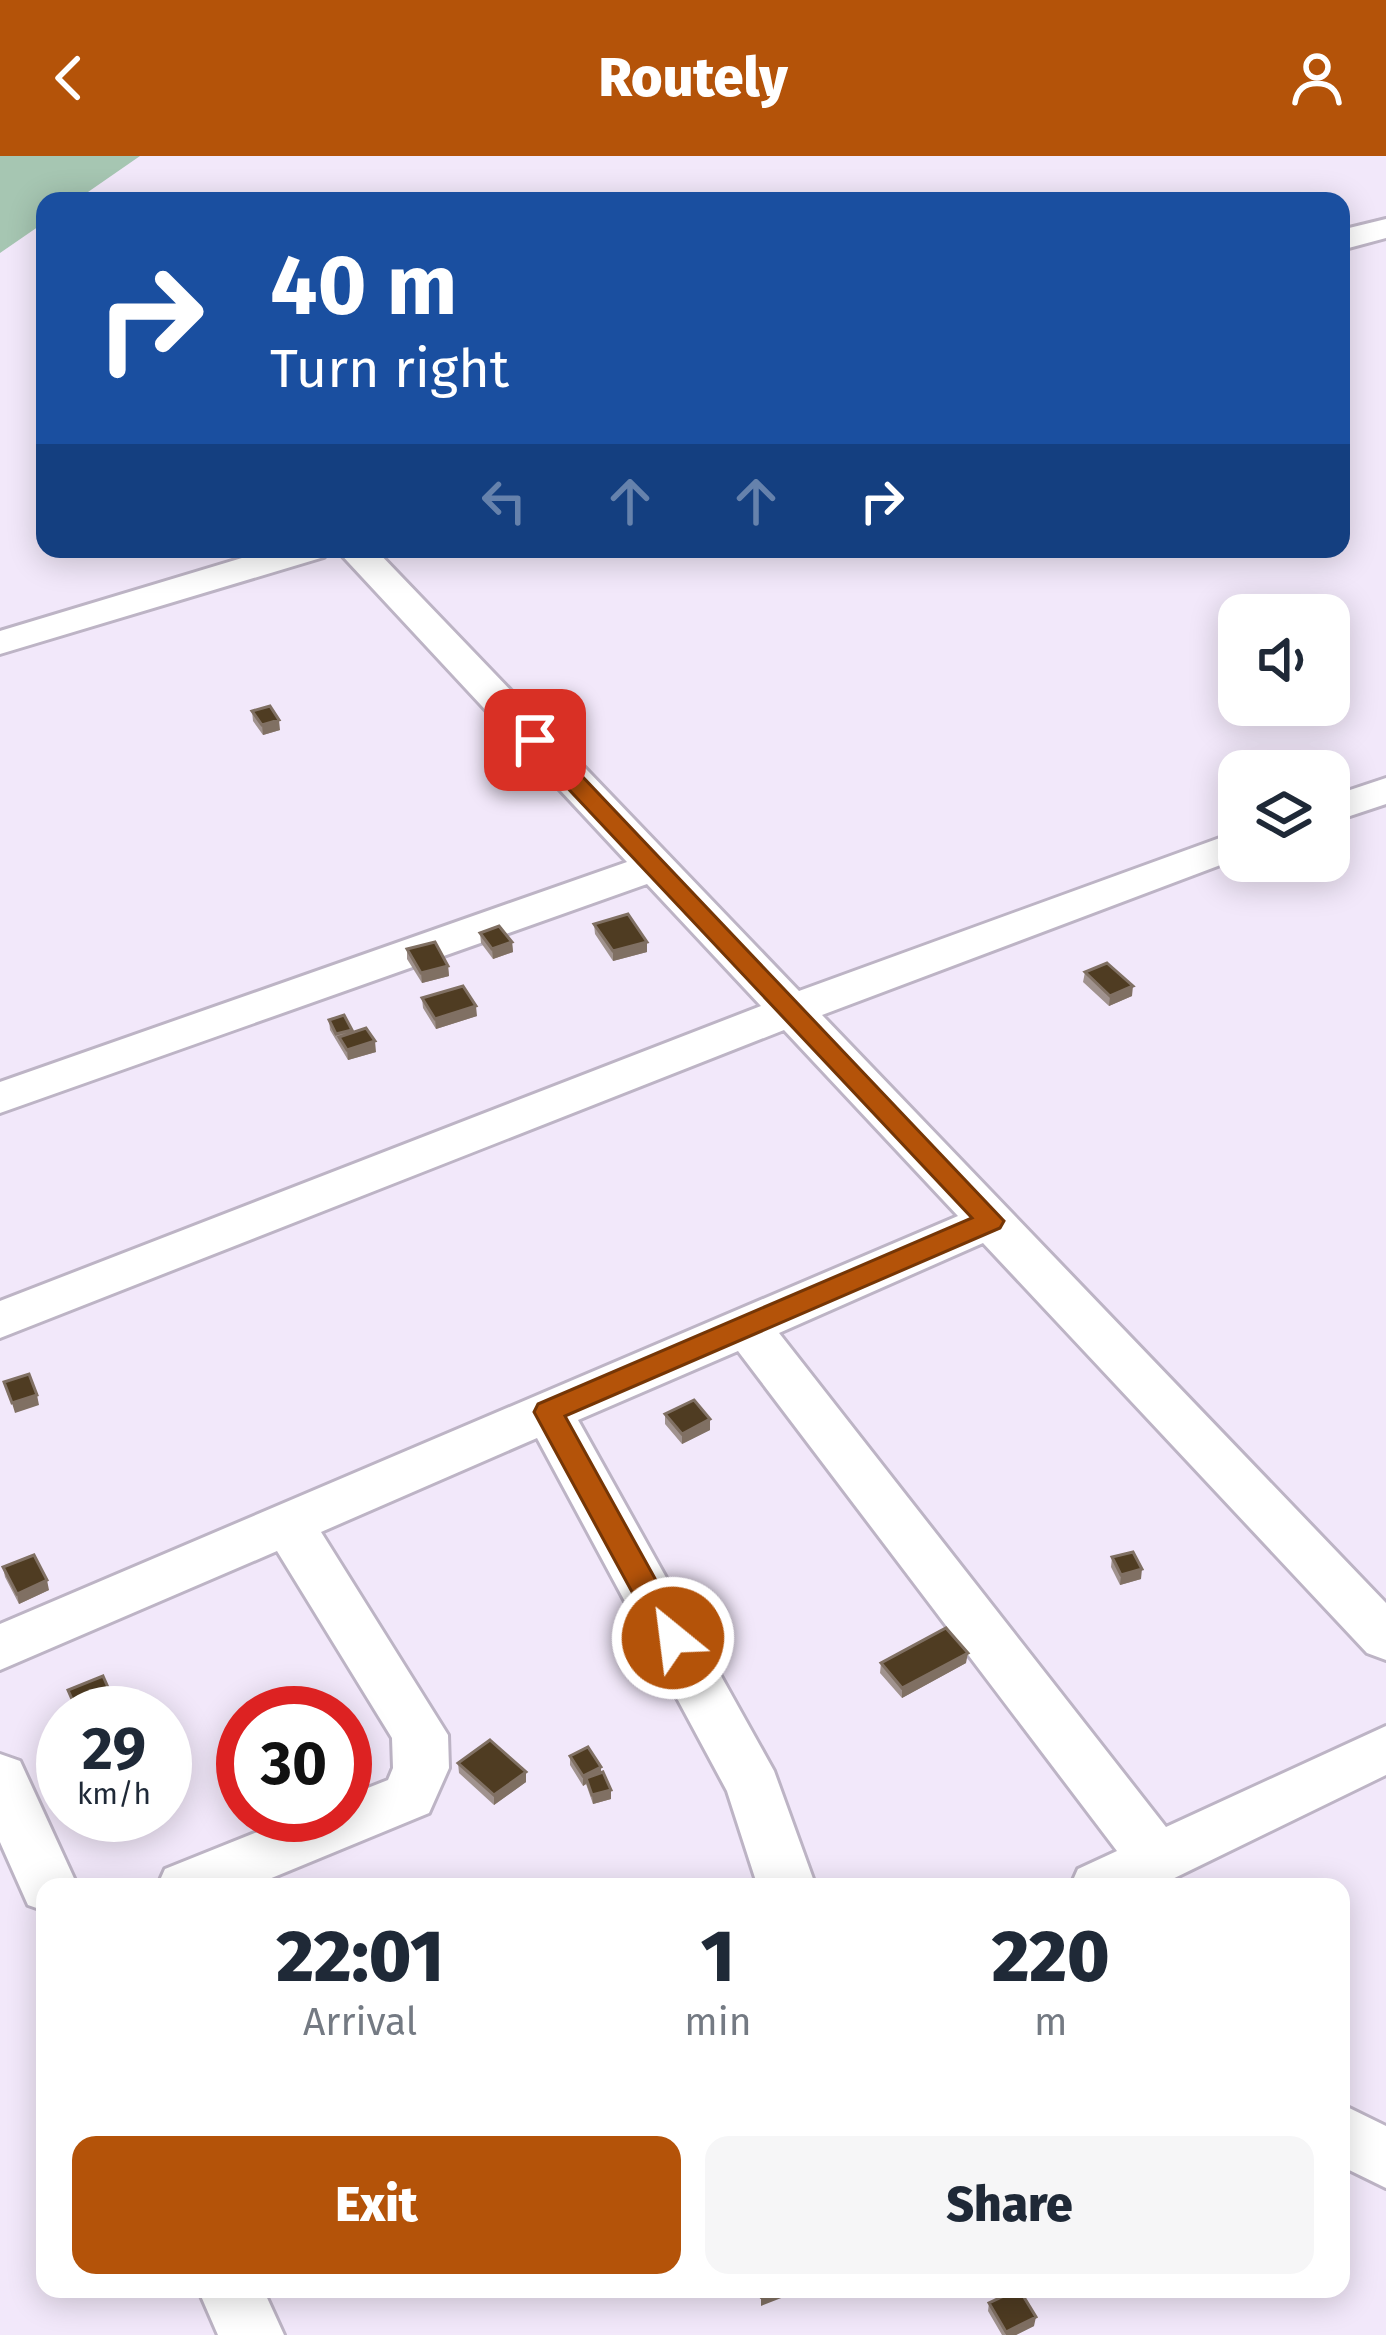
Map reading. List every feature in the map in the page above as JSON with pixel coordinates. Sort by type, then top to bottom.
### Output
[{"type":"street","points":[[1350,238],[1386,228]]},
{"type":"street","points":[[0,643],[280,558]]},
{"type":"street","points":[[363,558],[1386,1638]]},
{"type":"street","points":[[1350,803],[1386,790]]},
{"type":"street","points":[[0,1320],[791,1011],[1218,852]]},
{"type":"street","points":[[0,1098],[655,867]]},
{"type":"street","points":[[0,1648],[991,1221]]},
{"type":"street","points":[[746,1326],[1157,1859]]},
{"type":"street","points":[[548,1412],[754,1788],[784,1878]]},
{"type":"street","points":[[208,1878],[409,1796],[421,1768],[420,1735],[288,1524]]},
{"type":"street","points":[[1118,1878],[1386,1749]]},
{"type":"street","points":[[0,1778],[45,1878]]},
{"type":"street","points":[[1350,2138],[1386,2159]]},
{"type":"street","points":[[234,2298],[251,2335]]},
{"type":"green space","points":[[0,156],[140,156],[88,192],[36,192],[36,228],[0,253]]},
{"type":"building","points":[[270,706],[279,720],[262,725],[252,711]]},
{"type":"building","points":[[628,914],[647,942],[613,951],[594,924]]},
{"type":"building","points":[[499,926],[512,942],[492,949],[480,933]]},
{"type":"building","points":[[435,942],[448,966],[421,973],[407,949]]},
{"type":"building","points":[[1107,963],[1133,986],[1110,996],[1085,972]]},
{"type":"building","points":[[463,986],[476,1006],[435,1019],[422,998]]},
{"type":"building","points":[[344,1015],[352,1030],[336,1034],[329,1020]]},
{"type":"building","points":[[366,1028],[375,1041],[347,1050],[339,1037]]},
{"type":"building","points":[[29,1374],[37,1395],[12,1403],[4,1382]]},
{"type":"building","points":[[694,1400],[710,1419],[682,1434],[665,1414]]},
{"type":"building","points":[[1133,1552],[1142,1569],[1121,1575],[1112,1557]]},
{"type":"building","points":[[34,1555],[47,1580],[17,1594],[3,1567]]},
{"type":"building","points":[[946,1628],[968,1653],[902,1688],[881,1663]]},
{"type":"building","points":[[103,1676],[107,1686],[78,1686]]},
{"type":"building","points":[[490,1740],[526,1772],[494,1795],[458,1763]]},
{"type":"building","points":[[588,1747],[601,1767],[583,1776],[570,1756]]},
{"type":"building","points":[[603,1772],[611,1790],[592,1795],[586,1778]]},
{"type":"building","points":[[1024,2298],[1036,2317],[1006,2332],[989,2303]]},
{"type":"route","points":[[535,740],[991,1221],[548,1412],[673,1638]]}]
